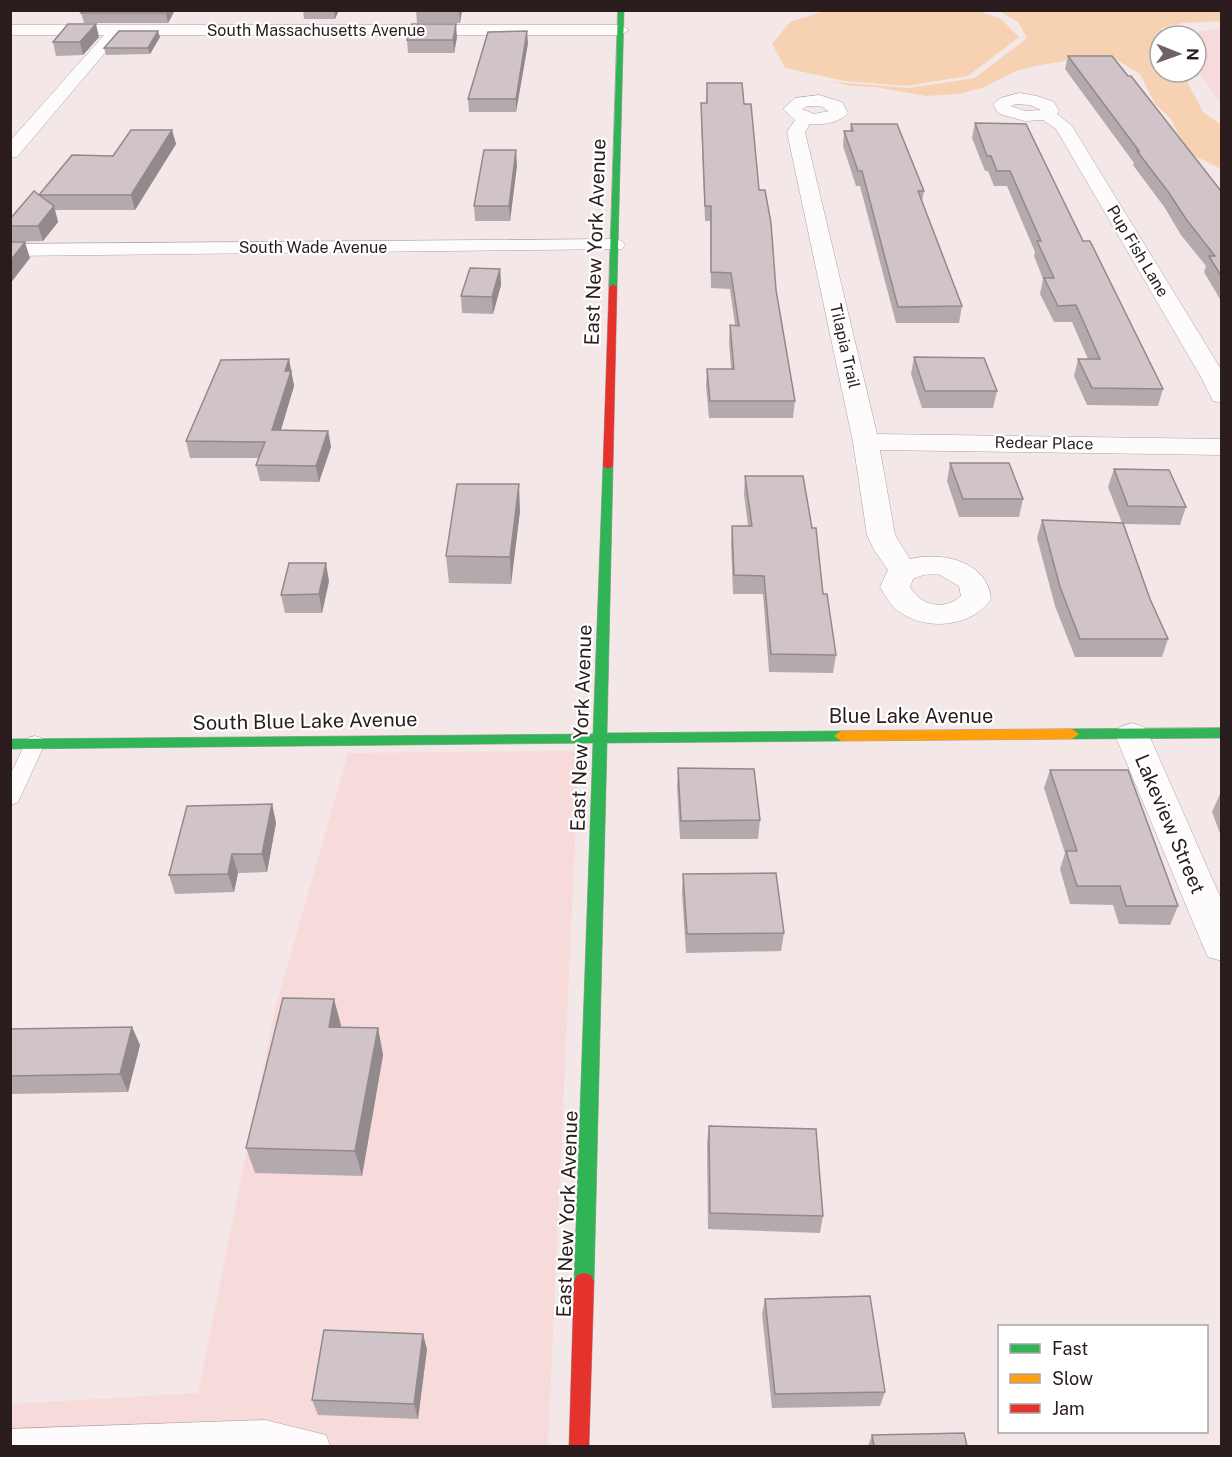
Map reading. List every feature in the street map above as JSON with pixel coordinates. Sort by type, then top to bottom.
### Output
[{"type":"main road","name":"East New York Avenue","points":[[579,1446],[621,10]]},
{"type":"main road","name":"Blue Lake Avenue","points":[[601,737],[1221,733]]},
{"type":"main road","name":"South Blue Lake Avenue","points":[[10,744],[601,737]]},
{"type":"street","name":"South Massachusetts Avenue","points":[[10,30],[621,30]]},
{"type":"street","points":[[10,153],[116,30]]},
{"type":"street","name":"Pup Fish Lane","points":[[1046,114],[1063,126],[1213,377],[1221,396]]},
{"type":"street","name":"Tilapia Trail","points":[[805,117],[796,132],[866,442],[881,536],[888,550],[905,572]]},
{"type":"street","name":"South Wade Avenue","points":[[10,250],[615,245]]},
{"type":"street","name":"Redear Place","points":[[866,442],[1221,447]]},
{"type":"street","name":"Lakeview Street","points":[[1132,735],[1221,946]]},
{"type":"lane","points":[[10,798],[35,744]]},
{"type":"lane","points":[[10,1444],[265,1435],[315,1446]]},
{"type":"shaded area","points":[[827,10],[979,11],[1001,19],[1019,37],[968,76],[906,86],[845,81],[785,68],[772,44],[790,22]]},
{"type":"shaded area","points":[[999,11],[1221,11],[1221,21],[1148,24],[1148,84],[1188,84],[1203,112],[1221,125],[1221,169],[1189,153],[1170,118],[1155,104],[1140,74],[1117,60],[1077,59],[1035,66],[1016,71],[982,88],[959,94],[926,96],[832,82],[908,88],[975,78],[1027,38],[1018,22]]},
{"type":"shaded area","points":[[1222,29],[1221,103],[1207,84],[1208,30]]},
{"type":"shaded area","points":[[579,751],[548,1446],[11,1446],[11,1404],[198,1393],[276,1005],[348,753]]},
{"type":"building","points":[[84,10],[167,10],[166,13],[81,13]]},
{"type":"building","points":[[68,24],[96,24],[80,42],[53,42]]},
{"type":"building","points":[[412,24],[456,24],[453,40],[407,40]]},
{"type":"building","points":[[119,31],[158,31],[148,48],[104,48]]},
{"type":"building","points":[[527,31],[516,99],[468,99],[488,32]]},
{"type":"building","points":[[1068,56],[1112,56],[1128,76],[1131,76],[1221,191],[1221,276],[1209,256],[1215,256]]},
{"type":"building","points":[[707,83],[742,83],[744,104],[751,104],[759,190],[765,190],[771,223],[776,290],[795,401],[710,401],[707,369],[734,369],[730,325],[739,326],[731,273],[711,272],[711,206],[705,206],[701,103],[707,103]]},
{"type":"building","points":[[975,123],[1026,124],[1083,241],[1090,241],[1163,389],[1092,388],[1078,359],[1100,359],[1076,305],[1058,306],[1044,278],[1054,278],[1037,241],[1041,241],[1010,171],[997,171],[991,156],[987,156]]},
{"type":"building","points":[[851,124],[897,124],[924,191],[918,191],[962,306],[898,307],[862,171],[858,171],[844,131],[853,131]]},
{"type":"building","points":[[131,130],[172,130],[131,195],[39,195],[72,155],[113,156]]},
{"type":"building","points":[[484,150],[516,150],[509,206],[474,206]]},
{"type":"building","points":[[34,191],[54,206],[38,226],[10,226],[10,219]]},
{"type":"building","points":[[10,242],[25,242],[10,261]]},
{"type":"building","points":[[470,268],[500,269],[492,297],[461,296]]},
{"type":"building","points":[[914,357],[984,358],[997,391],[925,391]]},
{"type":"building","points":[[289,359],[285,371],[291,371],[272,430],[328,431],[316,466],[256,465],[265,442],[186,441],[221,360]]},
{"type":"building","points":[[950,463],[1009,463],[1023,499],[963,499]]},
{"type":"building","points":[[1114,469],[1169,470],[1186,507],[1128,506]]},
{"type":"building","points":[[745,476],[803,476],[812,528],[816,528],[823,594],[827,594],[836,655],[771,654],[764,576],[734,575],[732,526],[752,526]]},
{"type":"building","points":[[457,484],[519,484],[510,557],[446,556]]},
{"type":"building","points":[[1042,520],[1123,523],[1150,599],[1168,639],[1080,639],[1060,587]]},
{"type":"building","points":[[289,563],[326,563],[319,594],[281,595]]},
{"type":"building","points":[[678,768],[754,769],[760,820],[681,821]]},
{"type":"building","points":[[1050,770],[1128,770],[1178,906],[1126,906],[1120,886],[1077,886],[1066,851],[1077,851]]},
{"type":"building","points":[[272,804],[262,854],[232,854],[228,874],[169,875],[187,806]]},
{"type":"building","points":[[776,873],[784,933],[687,934],[683,874]]},
{"type":"building","points":[[283,998],[334,999],[329,1027],[378,1028],[355,1151],[246,1148]]},
{"type":"building","points":[[132,1027],[120,1074],[10,1076],[10,1029]]},
{"type":"building","points":[[709,1126],[816,1129],[823,1216],[710,1213]]},
{"type":"building","points":[[870,1296],[885,1392],[775,1394],[765,1299]]},
{"type":"building","points":[[324,1330],[423,1334],[414,1404],[312,1400]]},
{"type":"building","points":[[964,1433],[967,1446],[874,1446],[872,1435]]},
{"type":"traffic: fast","points":[[613,287],[621,10]]},
{"type":"traffic: fast","points":[[584,1282],[608,466]]},
{"type":"traffic: fast","points":[[1072,734],[1222,733]]},
{"type":"traffic: fast","points":[[10,744],[841,736]]},
{"type":"traffic: slow","points":[[841,736],[1072,734]]},
{"type":"traffic: jam","points":[[608,466],[613,287]]},
{"type":"traffic: jam","points":[[579,1446],[584,1282]]}]
